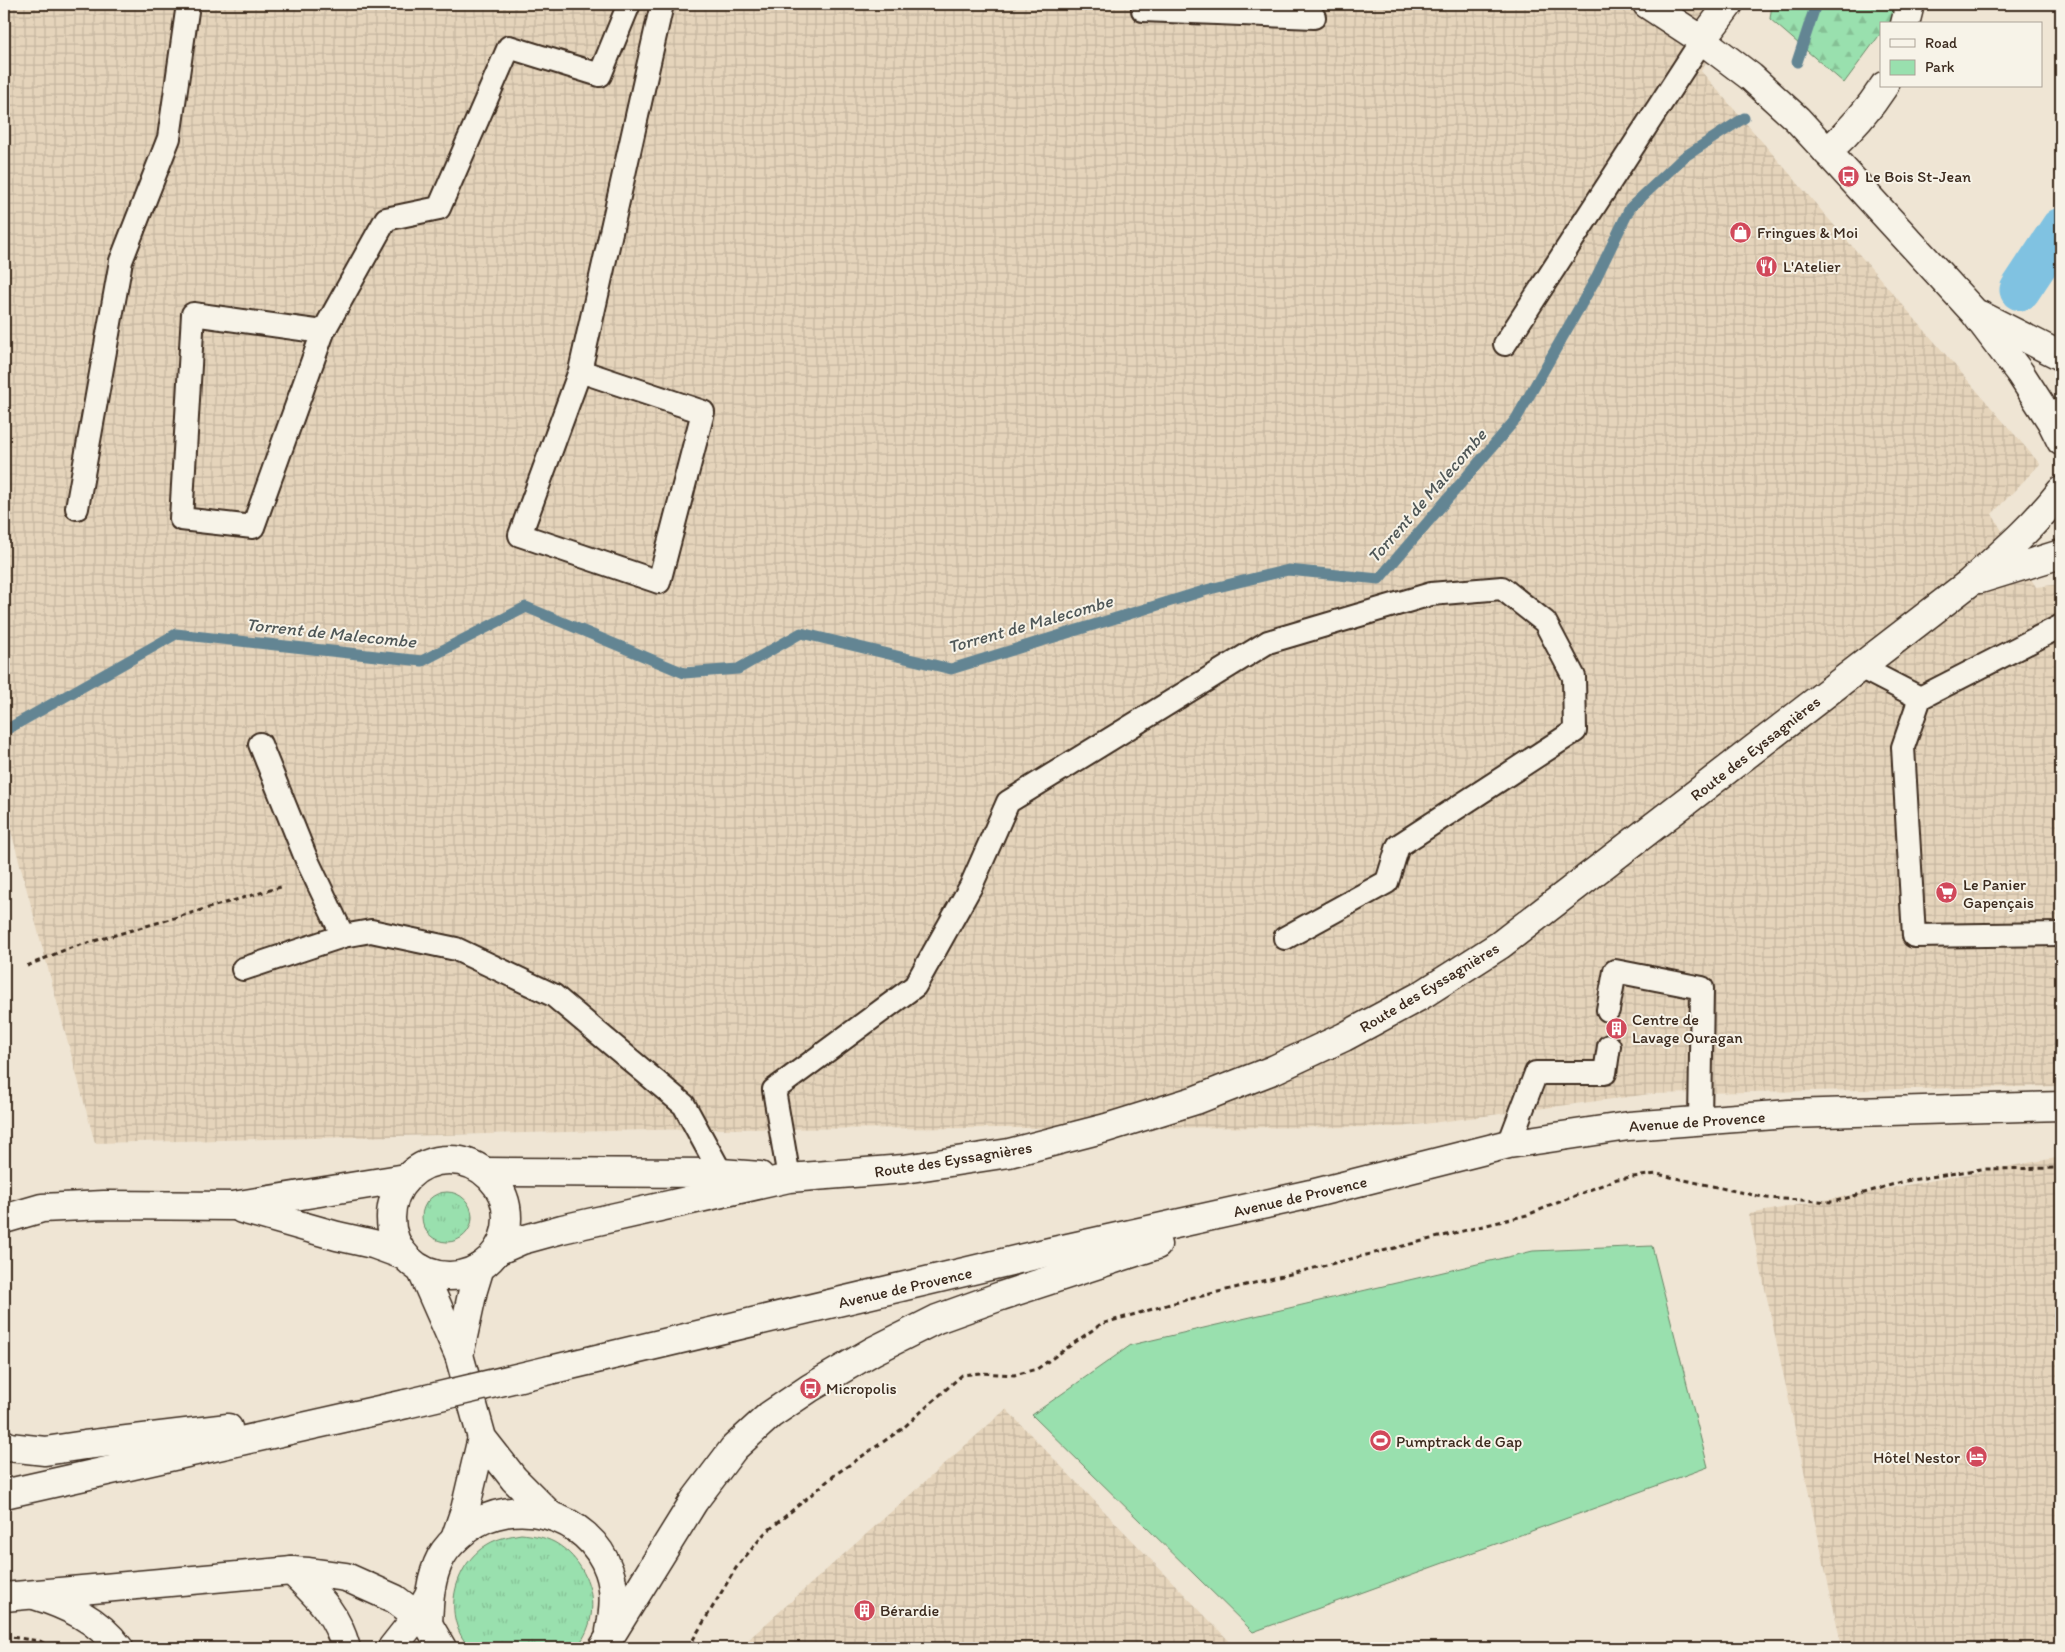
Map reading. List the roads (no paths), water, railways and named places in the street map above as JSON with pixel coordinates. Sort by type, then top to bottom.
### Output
[{"type":"main road","points":[[1648,4],[1702,40],[1751,77],[1797,119],[1974,312],[2020,373],[2051,421],[2061,441]]},
{"type":"main road","points":[[1702,40],[1729,4]]},
{"type":"main road","points":[[1906,22],[1910,4]]},
{"type":"main road","points":[[1827,152],[1870,108],[1883,88]]},
{"type":"main road","points":[[1974,312],[2061,356]]},
{"type":"main road","name":"Route des Eyssagnières","points":[[488,1259],[522,1240],[562,1229],[789,1178],[904,1169],[1009,1153],[1106,1128],[1196,1100],[1273,1070],[1344,1037],[1420,996],[1500,945],[1969,583],[2049,507],[2061,491]]},
{"type":"main road","name":"Route des Eyssagnières","points":[[1969,583],[2061,554]]},
{"type":"main road","name":"Avenue de Provence","points":[[369,1412],[1059,1250],[1311,1194],[1509,1144],[1629,1126],[1789,1114],[2061,1106]]},
{"type":"main road","points":[[459,1355],[473,1290],[488,1259],[504,1235],[507,1218],[504,1201],[497,1185],[485,1172],[470,1164],[453,1160],[435,1161],[419,1167],[406,1178],[396,1192],[391,1208],[391,1224],[395,1241],[412,1262],[459,1355],[482,1438],[514,1479],[550,1515]]},
{"type":"main road","name":"Route des Eyssagnières","points":[[485,1172],[720,1173],[789,1178]]},
{"type":"main road","points":[[4,1219],[42,1208],[104,1205],[233,1206],[406,1178]]},
{"type":"main road","points":[[606,1643],[694,1501],[734,1448],[770,1415],[810,1388],[873,1351],[937,1319],[1001,1296],[1311,1194]]},
{"type":"main road","points":[[233,1206],[337,1236],[373,1244],[435,1274],[451,1276],[466,1274],[488,1259]]},
{"type":"main road","points":[[4,1444],[9,1447],[45,1451],[85,1444],[369,1412]]},
{"type":"main road","points":[[4,1494],[369,1412]]},
{"type":"main road","points":[[455,1539],[465,1510],[482,1438]]},
{"type":"main road","points":[[392,1648],[425,1612],[433,1576],[442,1556],[455,1539],[478,1521],[504,1512],[532,1511],[550,1515],[581,1531],[597,1548],[608,1569],[614,1593],[614,1613],[606,1643]]},
{"type":"main road","points":[[292,1571],[330,1610],[341,1631],[346,1648]]},
{"type":"main road","points":[[4,1597],[292,1571],[309,1572],[346,1577],[425,1612],[442,1648]]},
{"type":"main road","points":[[34,1595],[67,1606],[93,1621],[119,1648]]},
{"type":"lane","points":[[77,508],[121,261],[169,138],[188,4]]},
{"type":"lane","points":[[323,332],[193,314],[182,519],[253,527],[323,332],[386,219],[438,208],[509,47],[600,75],[629,4]]},
{"type":"lane","points":[[580,371],[703,412],[659,582],[520,535],[580,371],[662,4]]},
{"type":"lane","points":[[1143,4],[1143,10],[1314,16]]},
{"type":"lane","points":[[1505,344],[1702,40]]},
{"type":"lane","points":[[789,1178],[774,1090],[915,986],[972,886],[1008,802],[1268,642],[1431,594],[1502,588],[1545,622],[1574,677],[1576,731],[1398,846],[1387,882],[1285,938]]},
{"type":"lane","points":[[2061,626],[1920,698],[1903,747],[1914,936],[2061,934]]},
{"type":"lane","points":[[1860,667],[1920,698]]},
{"type":"lane","points":[[260,744],[306,858],[343,936]]},
{"type":"lane","points":[[243,969],[343,936],[371,931],[456,949],[553,995],[684,1105],[720,1173]]},
{"type":"lane","points":[[1608,1010],[1615,971],[1702,988],[1700,1121]]},
{"type":"lane","points":[[1509,1144],[1536,1073],[1605,1073],[1609,1046]]},
{"type":"waterway","name":"Torrent de Malecombe","points":[[1797,62],[1816,4]]},
{"type":"waterway","name":"Torrent de Malecombe","points":[[4,731],[176,634],[422,661],[526,607],[684,673],[738,669],[801,633],[951,669],[1210,589],[1288,570],[1379,579],[1516,419],[1595,280],[1630,208],[1684,157],[1744,118]]},
{"type":"waterway","points":[[2020,290],[2061,228]]},
{"type":"place","name":"Le Bois St-Jean","points":[[1849,176]]},
{"type":"place","name":"Fringues & Moi","points":[[1741,232]]},
{"type":"place","name":"L'Atelier","points":[[1767,266]]},
{"type":"place","name":"Le Panier Gapençais","points":[[1947,893]]},
{"type":"place","name":"Centre de Lavage Ouragan","points":[[1616,1028]]},
{"type":"place","name":"Micropolis","points":[[810,1388]]},
{"type":"place","name":"Pumptrack de Gap","points":[[1380,1441]]},
{"type":"place","name":"Hôtel Nestor","points":[[1976,1457]]},
{"type":"place","name":"Bérardie","points":[[864,1610]]}]
